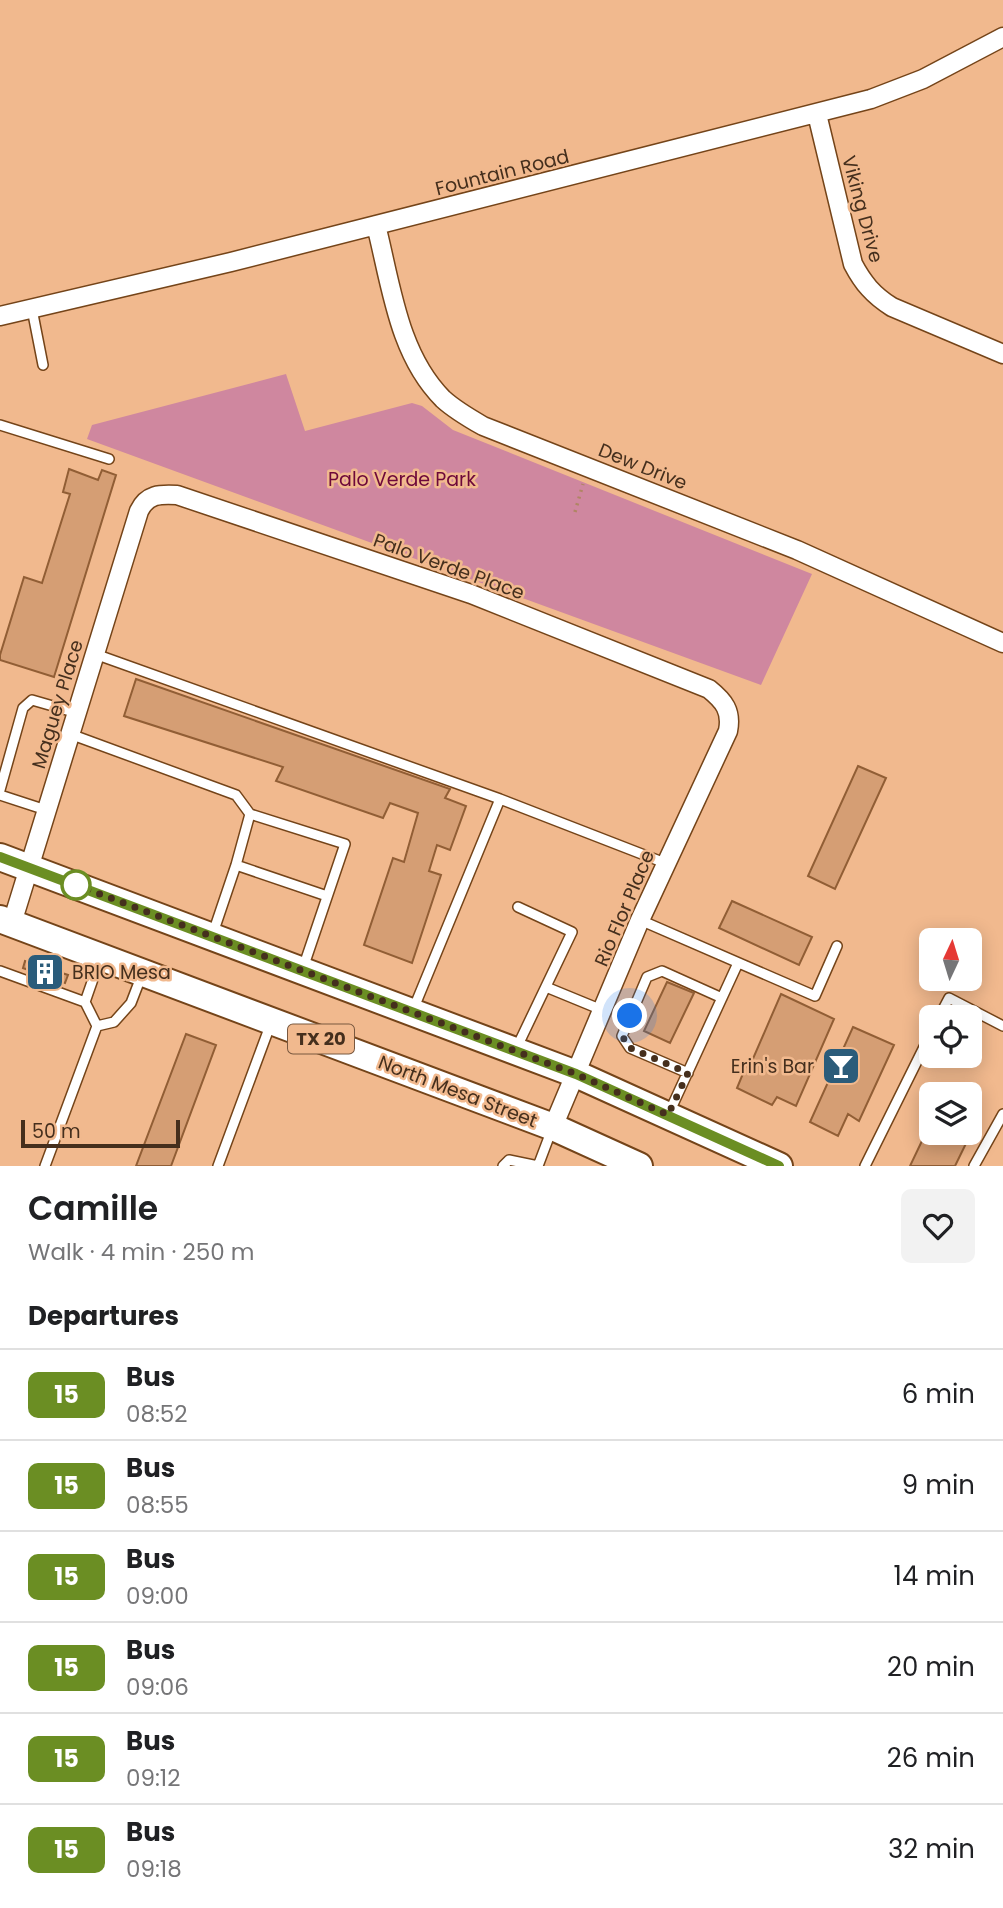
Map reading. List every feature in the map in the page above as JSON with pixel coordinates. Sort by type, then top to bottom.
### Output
[{"type":"main road","points":[[1,859],[29,867],[576,1074],[779,1166]]},
{"type":"main road","name":"North Mesa Street","points":[[6,921],[553,1127],[639,1166]]},
{"type":"street","name":"Fountain Road","points":[[0,316],[376,225],[871,99],[923,79],[1003,37]]},
{"type":"street","name":"Viking Drive","points":[[817,114],[853,264],[862,281],[875,296],[891,307],[1003,354]]},
{"type":"street","name":"Dew Drive","points":[[376,225],[404,336],[413,358],[428,382],[444,399],[483,426],[797,550],[1003,643]]},
{"type":"street","name":"Palo Verde Place","points":[[147,500],[161,494],[177,495],[471,594],[709,689],[727,705]]},
{"type":"street","name":"Maguey Place","points":[[6,921],[29,867],[139,511],[147,500]]},
{"type":"street","name":"Rio Flor Place","points":[[553,1127],[665,863],[728,731],[730,719],[727,705]]},
{"type":"lane","points":[[32,309],[43,365]]},
{"type":"lane","points":[[0,425],[109,459]]},
{"type":"lane","points":[[95,654],[500,799],[665,863]]},
{"type":"lane","points":[[46,810],[0,792],[23,708],[32,700],[77,713]]},
{"type":"lane","points":[[70,734],[236,796],[250,814],[345,844],[303,970]]},
{"type":"lane","points":[[412,1012],[500,799]]},
{"type":"lane","points":[[212,936],[250,814]]},
{"type":"lane","points":[[236,865],[327,897]]},
{"type":"lane","points":[[515,1051],[572,932],[518,907]]},
{"type":"lane","points":[[640,920],[815,996],[837,946]]},
{"type":"lane","points":[[85,1002],[101,956]]},
{"type":"lane","points":[[668,1115],[738,963]]},
{"type":"lane","points":[[0,971],[85,1002],[97,1026],[45,1166]]},
{"type":"lane","points":[[688,1073],[630,1048],[622,1036],[647,977],[662,971],[722,998]]},
{"type":"lane","points":[[97,1026],[114,1022],[131,1003],[143,972]]},
{"type":"lane","points":[[546,987],[603,1010]]},
{"type":"lane","points":[[945,1005],[949,998],[962,1005]]},
{"type":"lane","points":[[982,1015],[1003,1026]]},
{"type":"lane","points":[[218,1166],[272,1021]]},
{"type":"lane","points":[[865,1166],[919,1057]]},
{"type":"lane","points":[[974,1166],[1003,1114]]},
{"type":"lane","points":[[503,1166],[509,1160],[538,1166],[553,1127]]},
{"type":"path","points":[[575,512],[589,467]]},
{"type":"green space","name":"Palo Verde Park","points":[[286,374],[305,431],[412,403],[422,406],[453,430],[812,574],[761,685],[87,439],[92,425]]},
{"type":"building","points":[[69,469],[98,480],[102,470],[116,475],[54,677],[0,660],[0,655],[24,577],[42,583],[70,494],[63,492]]},
{"type":"building","points":[[136,679],[450,789],[445,798],[466,806],[450,850],[437,845],[429,871],[441,875],[412,963],[364,945],[393,858],[404,862],[418,813],[390,803],[383,818],[276,781],[283,767],[124,716]]},
{"type":"building","points":[[858,766],[886,778],[835,889],[808,876]]},
{"type":"building","points":[[732,901],[812,937],[799,965],[719,928]]},
{"type":"building","name":"BRIO Mesa","points":[[25,961],[68,975],[65,983],[23,968]]},
{"type":"building","points":[[667,982],[694,993],[670,1043],[644,1031]]},
{"type":"building","points":[[781,994],[834,1019],[796,1106],[777,1097],[772,1105],[737,1088],[749,1059],[752,1061]]},
{"type":"building","points":[[853,1027],[894,1045],[859,1121],[848,1114],[838,1136],[810,1122]]},
{"type":"building","points":[[186,1034],[216,1045],[171,1166],[136,1166]]},
{"type":"building","points":[[920,1145],[965,1145],[955,1166],[910,1166]]},
{"type":"bus line","name":"15","points":[[0,857],[576,1074],[779,1166]]},
{"type":"place","name":"BRIO Mesa","points":[[45,972]]},
{"type":"place","name":"Erin's Bar","points":[[841,1066]]},
{"type":"route","points":[[76,885],[576,1074],[668,1115],[688,1073],[630,1048],[622,1036],[630,1016]]}]
